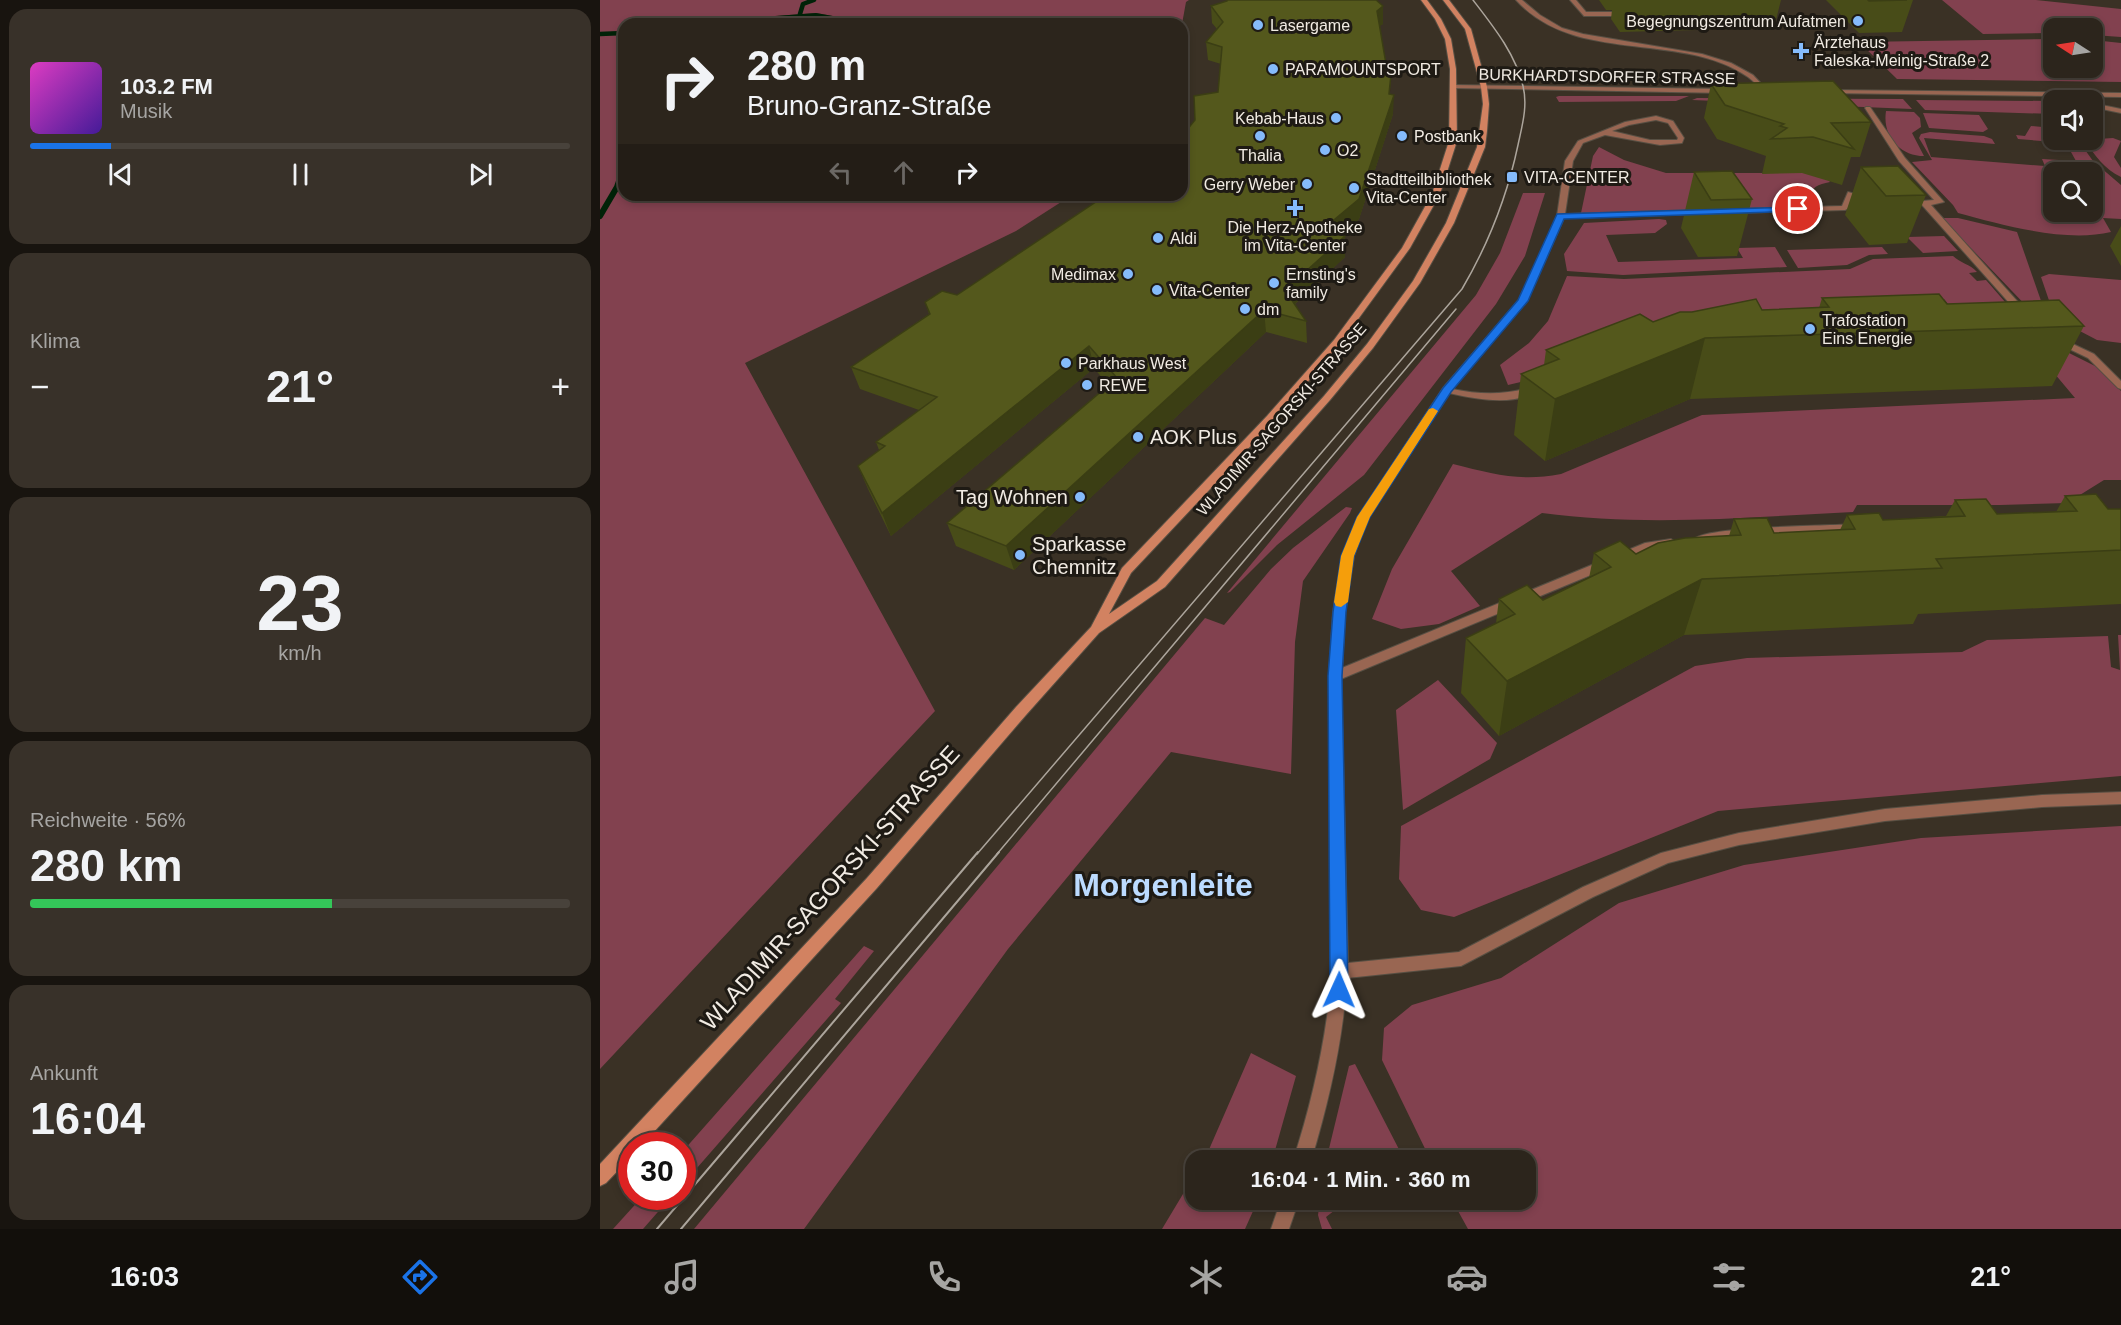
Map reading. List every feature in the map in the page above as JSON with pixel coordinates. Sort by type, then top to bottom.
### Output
[{"type":"main road","name":"WLADIMIR-SAGORSKI-STRASSE","points":[[1095,630],[1126,571],[1271,418],[1330,351],[1406,248],[1436,194],[1453,141],[1453,69],[1448,39],[1438,19],[1424,0]]},
{"type":"main road","name":"WLADIMIR-SAGORSKI-STRASSE","points":[[600,1177],[872,883],[1013,720],[1095,630],[1161,584],[1327,398],[1370,346],[1410,291],[1450,224],[1481,147],[1486,104],[1484,87],[1468,29],[1446,0]]},
{"type":"street","points":[[1519,0],[1533,13],[1560,29],[1726,63],[1757,78],[1766,92]]},
{"type":"street","points":[[1574,0],[1584,14],[1630,14]]},
{"type":"street","name":"BURKHARDTSDORFER STRASSE","points":[[1453,87],[1731,91]]},
{"type":"street","name":"BURKHARDTSDORFER STRASSE","points":[[1754,91],[1778,92]]},
{"type":"street","points":[[1824,92],[2043,94]]},
{"type":"street","points":[[2103,94],[2121,94]]},
{"type":"street","points":[[2103,107],[2121,111]]},
{"type":"street","points":[[1868,108],[1902,159],[1940,202],[1925,203],[2030,320]]},
{"type":"street","points":[[1306,1150],[1334,1031],[1340,971],[1335,676],[1339,612],[1348,556],[1363,517],[1446,390],[1523,301],[1561,216],[1569,161],[1580,142],[1601,132],[1627,123],[1656,118],[1671,122],[1681,138],[1680,142],[1660,144],[1619,133],[1601,132]]},
{"type":"street","points":[[1728,212],[1845,208],[1851,194]]},
{"type":"street","points":[[1561,216],[1705,212]]},
{"type":"street","points":[[2051,336],[2091,356],[2121,386]]},
{"type":"street","points":[[1446,390],[1477,397],[1501,398],[1543,386]]},
{"type":"street","points":[[1335,676],[1649,546],[1734,534],[1863,528]]},
{"type":"street","points":[[1340,971],[1461,959],[1588,892],[1666,857],[1739,839],[1885,815],[2042,801],[2121,798]]},
{"type":"street","points":[[1280,1229],[1287,1210]]},
{"type":"shaded area","points":[[600,0],[1189,0],[1186,2],[1183,18],[844,18],[816,13],[758,18],[618,18],[618,201],[1063,201],[1016,231],[745,363],[935,711],[600,1069]]},
{"type":"shaded area","points":[[1942,0],[2036,0],[2121,9],[2121,37],[2103,36],[2103,18],[2043,18],[2043,33],[1983,34]]},
{"type":"shaded area","points":[[816,13],[844,18],[758,18]]},
{"type":"shaded area","points":[[2043,39],[2043,78],[2103,78],[2103,41],[2121,43],[2121,82],[1897,79],[1859,42]]},
{"type":"shaded area","points":[[1689,96],[1676,101],[1559,102],[1556,97]]},
{"type":"shaded area","points":[[1697,98],[1903,99],[1912,109],[1692,100]]},
{"type":"shaded area","points":[[1916,100],[2043,101],[2043,114],[1925,110]]},
{"type":"shaded area","points":[[1886,111],[1914,112],[1920,118],[1921,127],[1912,133],[1924,156],[1907,152],[1894,143],[1887,129]]},
{"type":"shaded area","points":[[1923,113],[1979,115],[1988,129],[1983,132],[1929,128]]},
{"type":"shaded area","points":[[2031,126],[2043,127],[2043,141],[2018,139],[2016,135],[2025,136]]},
{"type":"shaded area","points":[[1930,132],[1984,136],[1992,139],[1995,144],[1924,138],[1931,157],[2043,166],[2043,222],[2103,222],[2103,218],[2111,232],[2093,235],[2054,234],[1958,213],[1912,162],[1932,160],[1919,138],[1921,134]]},
{"type":"shaded area","points":[[2113,138],[2121,141],[2114,157],[2121,168],[2121,177],[2105,166],[2092,150],[2103,150],[2103,139]]},
{"type":"shaded area","points":[[1599,147],[1624,160],[1666,173],[1823,173],[1830,182],[1814,189],[1811,196],[1812,206],[1581,213],[1593,156]]},
{"type":"shaded area","points":[[2070,150],[2085,150],[2094,162],[2043,162],[2042,159],[2076,161]]},
{"type":"shaded area","points":[[2103,170],[2121,185],[2121,219],[2103,218]]},
{"type":"shaded area","points":[[1523,193],[1545,193],[1525,256],[1496,304],[1364,475],[1277,545],[1227,593],[1476,295],[1500,253]]},
{"type":"shaded area","points":[[1942,218],[1958,218],[2017,232],[2046,315],[2034,314]]},
{"type":"shaded area","points":[[1666,220],[1667,224],[1655,233],[1606,235],[1618,262],[1743,258],[1737,248],[1775,247],[1787,267],[1623,275],[1567,271],[1564,254],[1584,223]]},
{"type":"shaded area","points":[[1944,236],[1958,251],[1923,253],[1907,237]]},
{"type":"shaded area","points":[[1882,247],[1888,254],[1869,255],[1847,265],[1798,268],[1787,250]]},
{"type":"shaded area","points":[[1953,256],[1977,272],[1969,273],[1977,281],[1986,280],[2019,318],[1959,318],[1944,299],[1877,300],[1508,385],[1500,365],[1529,343],[1548,321],[1567,276],[1624,279],[1850,269],[1873,259]]},
{"type":"shaded area","points":[[2049,274],[2121,280],[2121,343],[2097,340],[2055,318],[2041,277]]},
{"type":"shaded area","points":[[2059,348],[2099,368],[2121,391],[2121,480],[2104,480],[2067,503],[1857,505],[1853,512],[1698,520],[1620,519],[1542,513],[1451,571],[1480,606],[1439,624],[1401,629],[1372,619],[1392,569],[1453,464],[1494,474],[1519,477],[1561,474],[1702,415],[2075,398],[2039,355]]},
{"type":"shaded area","points":[[1346,507],[1352,508],[1350,513],[1303,581],[1295,642],[1291,774],[1171,752],[1008,949],[804,1229],[694,1229],[1205,618],[1224,625],[1271,569],[1293,548]]},
{"type":"shaded area","points":[[2118,635],[2121,635],[2121,776],[1718,811],[1454,917],[1421,910],[1399,879],[1401,826],[1695,666],[1747,658],[1962,652],[1987,640],[2108,636],[2111,667],[2120,670]]},
{"type":"shaded area","points":[[1438,680],[1497,743],[1490,759],[1403,810],[1396,710]]},
{"type":"shaded area","points":[[2121,826],[2121,1229],[1468,1229],[1458,1210],[1536,1210],[1536,1150],[1426,1150],[1382,1060],[1384,1028],[1412,1005],[1501,978],[1619,903],[1744,865],[1921,838]]},
{"type":"shaded area","points":[[864,946],[874,951],[835,999],[841,1003],[696,1169],[696,1136]]},
{"type":"shaded area","points":[[1251,1053],[1296,1076],[1275,1150],[1209,1150]]},
{"type":"shaded area","points":[[1355,1064],[1399,1150],[1329,1150],[1349,1066]]},
{"type":"shaded area","points":[[1185,1191],[1185,1210],[1254,1210],[1245,1229],[1162,1229]]},
{"type":"shaded area","points":[[630,1210],[660,1210],[643,1229],[613,1229]]},
{"type":"shaded area","points":[[1319,1210],[1335,1210],[1326,1217],[1332,1229],[1322,1229]]},
{"type":"building","name":"Vita-Center","points":[[1376,0],[1383,6],[1377,11],[1387,70],[1391,74],[1389,94],[1394,95],[1359,199],[1322,230],[1345,236],[1285,290],[1306,321],[1264,310],[1006,546],[947,523],[1117,378],[1089,346],[882,513],[858,466],[885,446],[876,442],[937,397],[851,367],[930,314],[925,302],[942,291],[957,295],[1097,201],[1188,201],[1188,129],[1195,120],[1194,96],[1218,92],[1222,47],[1206,42],[1223,22],[1211,6],[1227,1]]},
{"type":"building","points":[[1833,81],[1871,122],[1831,123],[1854,149],[1813,137],[1771,139],[1787,128],[1780,126],[1784,124],[1725,105],[1711,84]]},
{"type":"building","points":[[1898,166],[1926,195],[1886,196],[1861,167]]},
{"type":"building","points":[[1732,171],[1752,199],[1711,200],[1694,172]]},
{"type":"building","points":[[1939,294],[1947,304],[2059,300],[2084,326],[1705,338],[1555,399],[1521,374],[1559,359],[1546,350],[1640,314],[1653,322],[1680,312],[1692,312],[1756,299],[1762,310],[1829,307],[1822,298]]},
{"type":"building","points":[[2096,494],[2108,509],[2121,509],[2121,550],[1936,559],[1942,568],[1702,579],[1507,681],[1466,638],[1515,614],[1499,599],[1527,585],[1543,600],[1611,567],[1594,553],[1620,541],[1636,554],[1658,543],[1685,538],[1741,535],[1734,519],[1767,518],[1774,533],[1855,529],[1847,515],[1879,513],[1883,520],[1965,516],[1955,500],[1986,499],[1997,514],[2077,511],[2065,496]]},
{"type":"waterway","points":[[800,14],[803,4],[814,0]]},
{"type":"waterway","points":[[600,34],[618,33]]},
{"type":"waterway","points":[[600,216],[618,184]]},
{"type":"tram line","points":[[977,854],[1462,289],[1489,237],[1503,201],[1514,164],[1525,108],[1523,86],[1515,62],[1503,40],[1473,0]]},
{"type":"tram line","points":[[997,854],[1456,309]]},
{"type":"tram line","points":[[657,1229],[978,852]]},
{"type":"tram line","points":[[681,1229],[999,852]]},
{"type":"slow traffic","points":[[1341,602],[1348,556],[1363,517],[1433,411]]},
{"type":"place","name":"Begegnungszentrum Aufatmen","points":[[1858,21]]},
{"type":"place","name":"Lasergame","points":[[1258,25]]},
{"type":"place","name":"Ärztehaus Faleska-Meinig-Straße 2","points":[[1801,51]]},
{"type":"place","name":"PARAMOUNTSPORT","points":[[1273,69]]},
{"type":"place","name":"Kebab-Haus","points":[[1336,118]]},
{"type":"place","name":"Thalia","points":[[1260,136]]},
{"type":"place","name":"Postbank","points":[[1402,136]]},
{"type":"place","name":"O2","points":[[1325,150]]},
{"type":"place","name":"VITA-CENTER","points":[[1512,177]]},
{"type":"place","name":"Gerry Weber","points":[[1307,184]]},
{"type":"place","name":"Stadtteilbibliothek Vita-Center","points":[[1354,188]]},
{"type":"place","name":"Die Herz-Apotheke im Vita-Center","points":[[1295,208]]},
{"type":"place","name":"Aldi","points":[[1158,238]]},
{"type":"place","name":"Medimax","points":[[1128,274]]},
{"type":"place","name":"Ernsting's family","points":[[1274,283]]},
{"type":"place","name":"Vita-Center","points":[[1157,290]]},
{"type":"place","name":"dm","points":[[1245,309]]},
{"type":"place","name":"Trafostation Eins Energie","points":[[1810,329]]},
{"type":"place","name":"Parkhaus West","points":[[1066,363]]},
{"type":"place","name":"REWE","points":[[1087,385]]},
{"type":"place","name":"AOK Plus","points":[[1138,437]]},
{"type":"place","name":"Tag Wohnen","points":[[1080,497]]},
{"type":"place","name":"Sparkasse Chemnitz","points":[[1020,555]]},
{"type":"district","name":"Morgenleite","points":[[1163,885]]},
{"type":"route","points":[[1339,990],[1335,676],[1339,612],[1348,556],[1363,517],[1446,390],[1523,301],[1561,216],[1798,209]]}]
